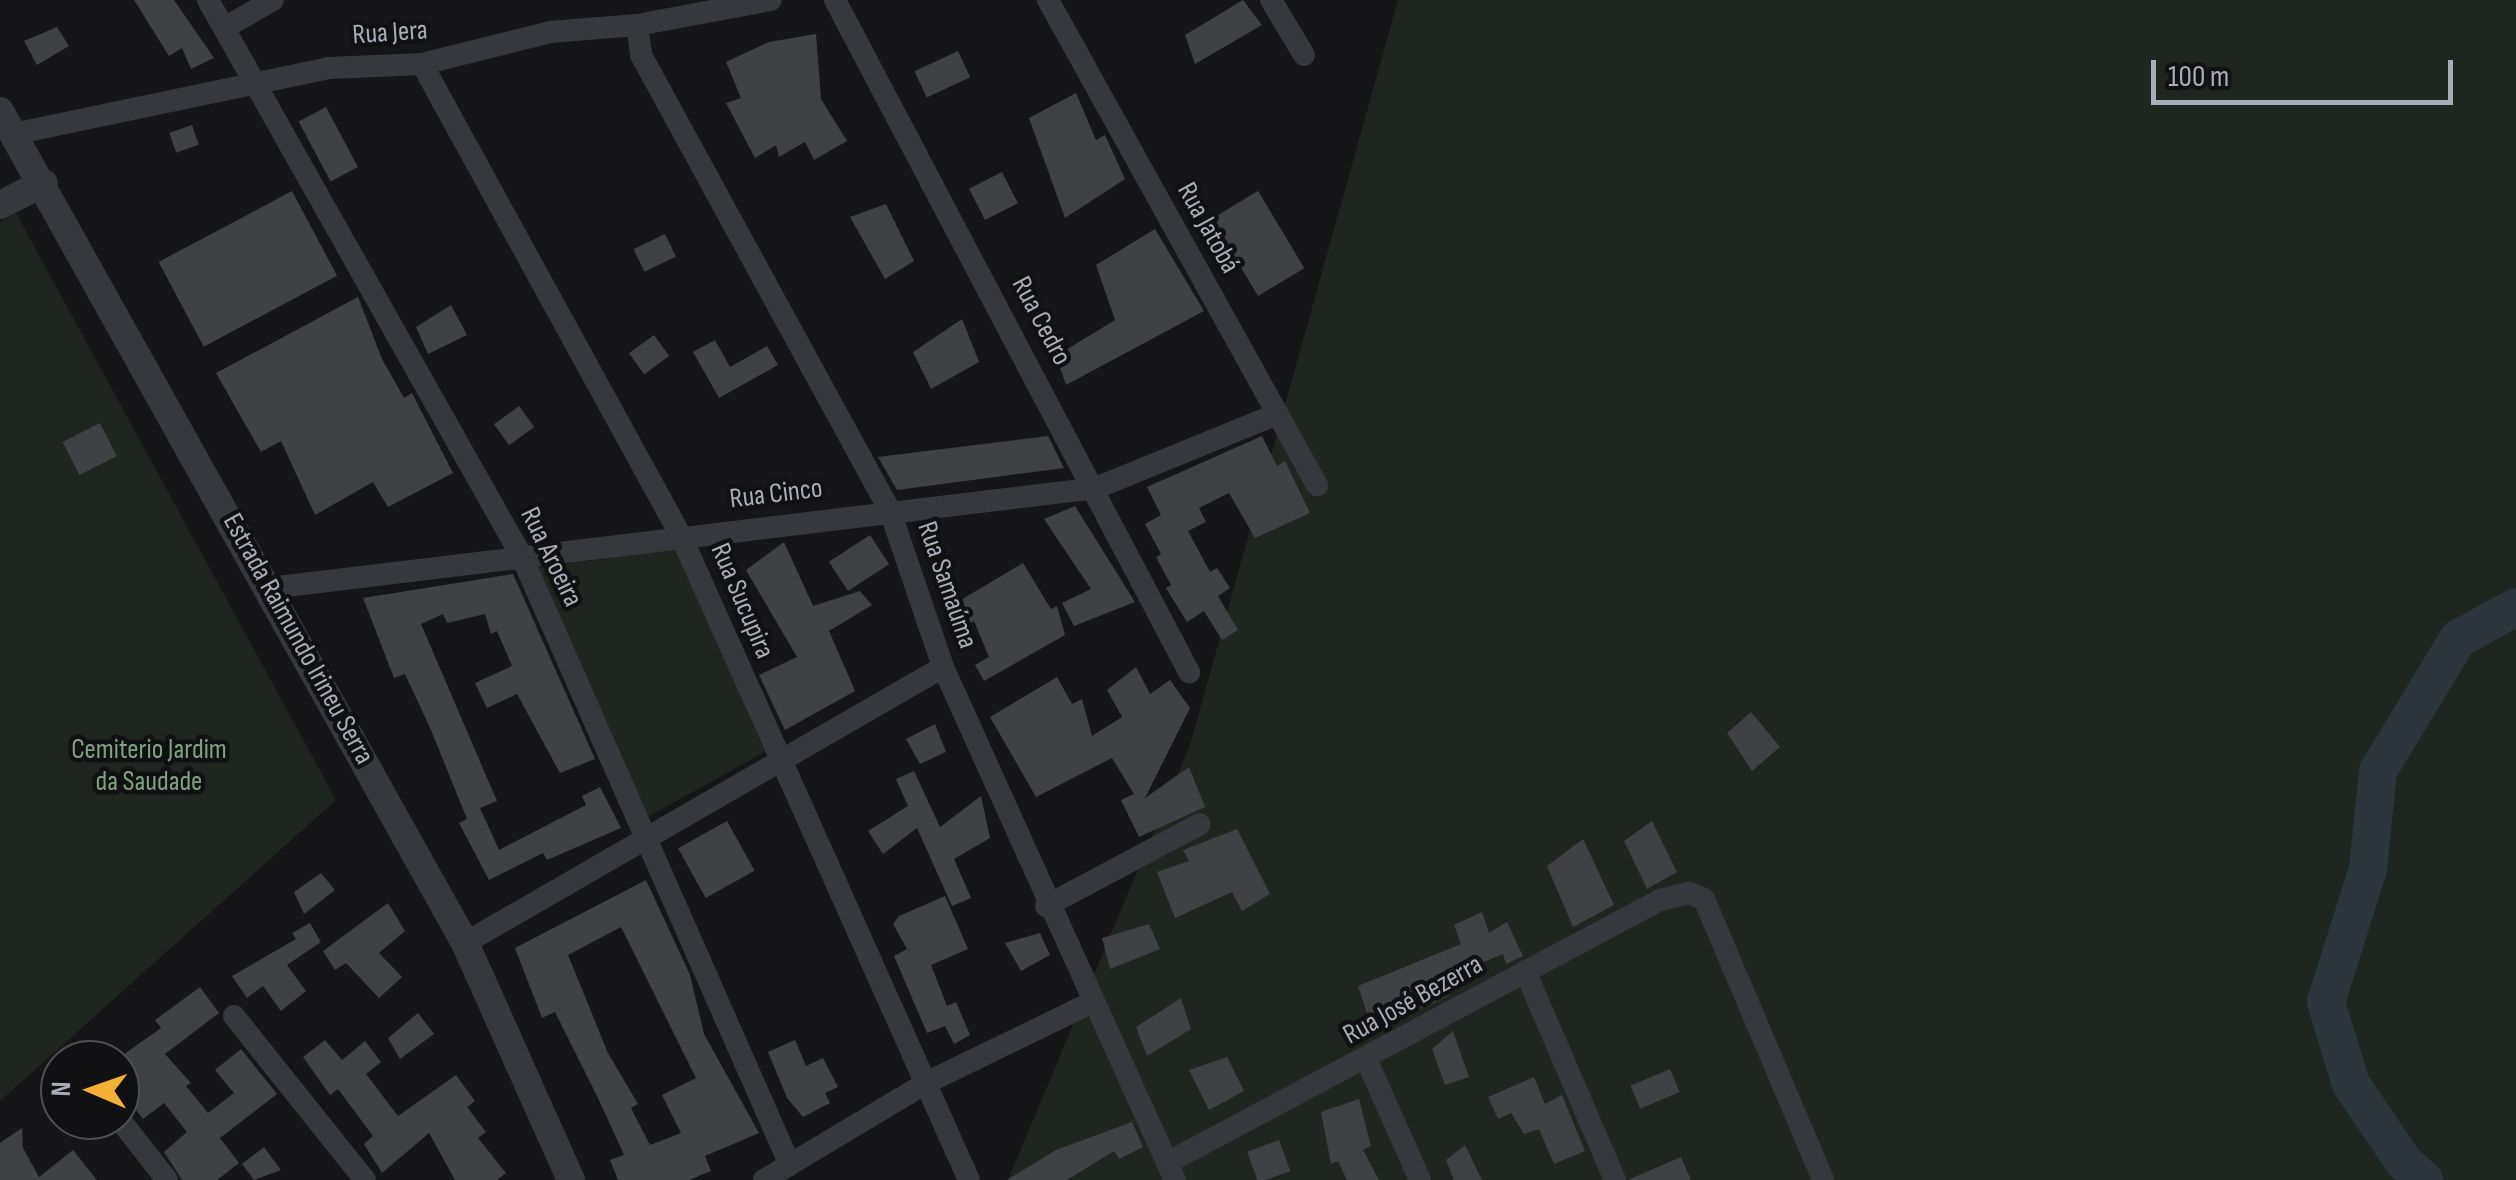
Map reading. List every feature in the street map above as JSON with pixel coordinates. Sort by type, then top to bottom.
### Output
[{"type":"street","name":"Rua Aroeira","points":[[208,0],[522,557],[790,1165]]},
{"type":"street","points":[[224,28],[273,0]]},
{"type":"street","name":"Rua Jera","points":[[6,123],[254,84],[328,68],[422,64],[531,35],[637,25],[771,0]]},
{"type":"street","name":"Rua Cedro","points":[[835,0],[1096,488],[1189,672]]},
{"type":"street","name":"Rua Jatobá","points":[[1048,0],[1317,484]]},
{"type":"street","points":[[1271,0],[1304,55]]},
{"type":"street","name":"Rua Samaúma","points":[[637,25],[641,55],[890,511],[943,667],[1046,906],[1172,1172]]},
{"type":"street","name":"Rua Sucupira","points":[[422,64],[681,536],[778,762],[970,1180]]},
{"type":"street","name":"Estrada Raimundo Irineu Serra","points":[[6,123],[44,183],[465,943],[571,1180]]},
{"type":"street","points":[[0,205],[44,183]]},
{"type":"street","name":"Rua Cinco","points":[[270,588],[1096,488],[1277,414]]},
{"type":"street","points":[[465,943],[943,667]]},
{"type":"street","points":[[1046,906],[1200,824]]},
{"type":"street","name":"Rua José Bezerra","points":[[1172,1172],[1525,972],[1660,900],[1689,893],[1704,899],[1823,1180]]},
{"type":"street","points":[[1525,972],[1615,1180]]},
{"type":"street","points":[[764,1180],[928,1082],[1091,1002]]},
{"type":"street","points":[[234,1016],[365,1180]]},
{"type":"street","points":[[1366,1061],[1420,1180]]},
{"type":"street","points":[[136,1140],[167,1180]]},
{"type":"green space","points":[[1398,0],[2516,0],[2516,1180],[1008,1180],[1190,745]]},
{"type":"green space","name":"Cemiterio Jardim da Saudade","points":[[16,213],[336,800],[68,1040],[40,1040],[40,1065],[0,1101],[0,222]]},
{"type":"green space","points":[[677,549],[765,752],[646,818],[538,568]]},
{"type":"building","points":[[134,0],[174,0],[214,58],[191,69],[182,48],[169,56]]},
{"type":"building","points":[[1243,0],[1262,25],[1195,64],[1185,35]]},
{"type":"building","points":[[57,27],[69,46],[37,65],[24,41]]},
{"type":"building","points":[[816,34],[821,99],[847,141],[814,160],[805,142],[779,157],[776,145],[755,158],[726,103],[741,98],[726,62],[769,42]]},
{"type":"building","points":[[958,51],[970,77],[927,98],[914,71]]},
{"type":"building","points":[[1076,93],[1096,140],[1105,135],[1125,179],[1065,218],[1029,118]]},
{"type":"building","points":[[326,107],[358,167],[331,182],[299,122]]},
{"type":"building","points":[[192,125],[199,145],[176,153],[169,133]]},
{"type":"building","points":[[1002,172],[1018,203],[985,220],[969,189]]},
{"type":"building","points":[[292,191],[337,276],[204,347],[159,262]]},
{"type":"building","points":[[1258,191],[1304,268],[1258,296],[1212,219]]},
{"type":"building","points":[[886,204],[914,261],[885,279],[850,217]]},
{"type":"building","points":[[1155,229],[1204,311],[1066,385],[1056,356],[1115,320],[1096,265]]},
{"type":"building","points":[[665,234],[676,256],[645,272],[634,249]]},
{"type":"building","points":[[358,297],[382,359],[404,398],[412,393],[453,473],[388,507],[373,482],[315,515],[281,441],[261,452],[216,373]]},
{"type":"building","points":[[451,305],[467,335],[428,354],[416,327]]},
{"type":"building","points":[[962,319],[979,362],[931,389],[913,352]]},
{"type":"building","points":[[654,335],[669,356],[644,374],[629,353]]},
{"type":"building","points":[[715,340],[730,367],[767,346],[778,365],[719,398],[693,352]]},
{"type":"building","points":[[519,406],[534,427],[509,445],[494,424]]},
{"type":"building","points":[[100,423],[117,456],[79,475],[63,442]]},
{"type":"building","points":[[1048,436],[1064,468],[897,490],[878,457]]},
{"type":"building","points":[[1262,436],[1277,466],[1285,461],[1310,513],[1255,538],[1229,493],[1199,508],[1206,522],[1188,531],[1210,572],[1217,568],[1230,588],[1218,596],[1238,630],[1222,640],[1204,611],[1187,622],[1166,588],[1171,585],[1156,557],[1161,554],[1145,524],[1161,515],[1147,487]]},
{"type":"building","points":[[1075,506],[1135,602],[1074,626],[1062,603],[1091,589],[1044,519]]},
{"type":"building","points":[[870,535],[889,564],[848,591],[829,562]]},
{"type":"building","points":[[784,542],[813,606],[860,591],[872,605],[829,631],[855,691],[785,730],[759,675],[797,657],[746,570]]},
{"type":"building","points":[[1023,563],[1051,609],[1057,606],[1065,635],[984,681],[975,665],[989,657],[974,621],[960,629],[949,607]]},
{"type":"building","points":[[513,574],[595,759],[560,773],[517,694],[487,708],[475,683],[512,666],[497,631],[491,634],[485,614],[447,623],[443,614],[421,624],[497,801],[480,808],[499,850],[586,805],[582,796],[600,787],[621,828],[547,860],[543,853],[489,880],[459,823],[467,819],[431,730],[405,674],[394,678],[363,598]]},
{"type":"building","points":[[1136,667],[1150,694],[1170,680],[1190,708],[1145,798],[1189,767],[1205,807],[1139,837],[1121,800],[1134,794],[1112,758],[1036,797],[990,717],[1057,677],[1072,704],[1082,699],[1092,736],[1122,717],[1107,690]]},
{"type":"building","points":[[1751,712],[1780,747],[1752,771],[1727,733]]},
{"type":"building","points":[[935,724],[946,752],[920,764],[906,739]]},
{"type":"building","points":[[914,771],[940,827],[981,796],[990,838],[954,859],[971,898],[952,906],[917,828],[883,854],[868,831],[908,806],[896,779]]},
{"type":"building","points":[[727,821],[755,871],[706,898],[678,848]]},
{"type":"building","points":[[1652,821],[1677,872],[1647,889],[1624,841]]},
{"type":"building","points":[[1237,829],[1270,894],[1242,911],[1232,892],[1175,918],[1157,872],[1189,861],[1183,850]]},
{"type":"building","points":[[1583,839],[1614,905],[1573,927],[1547,866]]},
{"type":"building","points":[[321,873],[335,890],[304,914],[294,892]]},
{"type":"building","points":[[646,880],[690,975],[704,1034],[759,1133],[705,1156],[711,1171],[689,1180],[618,1180],[610,1160],[624,1155],[555,1012],[542,1018],[515,948]],"holes":[[[621,927],[696,1078],[662,1095],[681,1133],[650,1145],[631,1108],[638,1104],[608,1053],[568,955]]]},
{"type":"building","points":[[945,896],[968,949],[931,965],[947,1006],[956,1002],[970,1035],[954,1044],[945,1026],[927,1033],[894,956],[907,949],[893,924],[899,916]]},
{"type":"building","points":[[388,903],[405,931],[379,953],[402,977],[379,998],[346,963],[335,970],[323,951]]},
{"type":"building","points":[[1482,912],[1489,933],[1507,922],[1523,956],[1506,964],[1503,954],[1457,973],[1461,986],[1446,997],[1373,1031],[1358,986],[1461,944],[1454,925]]},
{"type":"building","points":[[310,923],[321,942],[287,965],[306,991],[281,1011],[263,986],[247,998],[232,976],[296,939],[292,933]]},
{"type":"building","points":[[1149,924],[1160,949],[1110,969],[1102,938]]},
{"type":"building","points":[[1040,933],[1050,955],[1021,971],[1005,943]]},
{"type":"building","points":[[200,987],[219,1013],[165,1054],[191,1083],[186,1086],[208,1113],[234,1093],[215,1070],[241,1049],[277,1094],[220,1138],[239,1163],[217,1180],[182,1180],[164,1152],[187,1132],[164,1103],[143,1119],[140,1115],[140,1043],[161,1028],[155,1020]]},
{"type":"building","points":[[1181,998],[1191,1029],[1147,1056],[1136,1027]]},
{"type":"building","points":[[418,1013],[434,1034],[400,1059],[388,1038]]},
{"type":"building","points":[[1453,1031],[1469,1077],[1445,1085],[1432,1049]]},
{"type":"building","points":[[325,1040],[342,1060],[365,1041],[381,1062],[366,1074],[398,1116],[456,1075],[475,1101],[467,1107],[486,1132],[478,1138],[506,1173],[497,1180],[455,1180],[429,1133],[382,1173],[364,1144],[373,1136],[338,1089],[330,1095],[303,1057]]},
{"type":"building","points":[[795,1040],[806,1066],[823,1058],[838,1087],[825,1093],[830,1103],[803,1117],[787,1098],[768,1052]]},
{"type":"building","points":[[1227,1057],[1244,1091],[1209,1110],[1189,1070]]},
{"type":"building","points":[[1670,1069],[1680,1092],[1640,1109],[1630,1086]]},
{"type":"building","points":[[1534,1077],[1545,1104],[1562,1095],[1585,1151],[1554,1164],[1539,1129],[1524,1134],[1511,1113],[1498,1119],[1488,1097]]},
{"type":"building","points":[[1359,1099],[1371,1146],[1363,1150],[1379,1180],[1347,1180],[1338,1161],[1331,1164],[1321,1112]]},
{"type":"building","points":[[1132,1122],[1143,1147],[1119,1159],[1114,1151],[1067,1180],[1007,1180],[1056,1150]]},
{"type":"building","points":[[22,1128],[23,1148],[39,1177],[73,1150],[97,1180],[0,1180],[0,1143]]},
{"type":"building","points":[[1279,1140],[1290,1171],[1257,1180],[1247,1152]]},
{"type":"building","points":[[1465,1145],[1482,1180],[1454,1180],[1446,1160]]},
{"type":"building","points":[[264,1147],[281,1170],[254,1180],[242,1164]]},
{"type":"building","points":[[1681,1157],[1691,1180],[1630,1180],[1630,1179]]},
{"type":"waterway","points":[[2424,1180],[2403,1161],[2351,1084],[2326,1002],[2368,869],[2378,771],[2458,639],[2516,607]]}]
